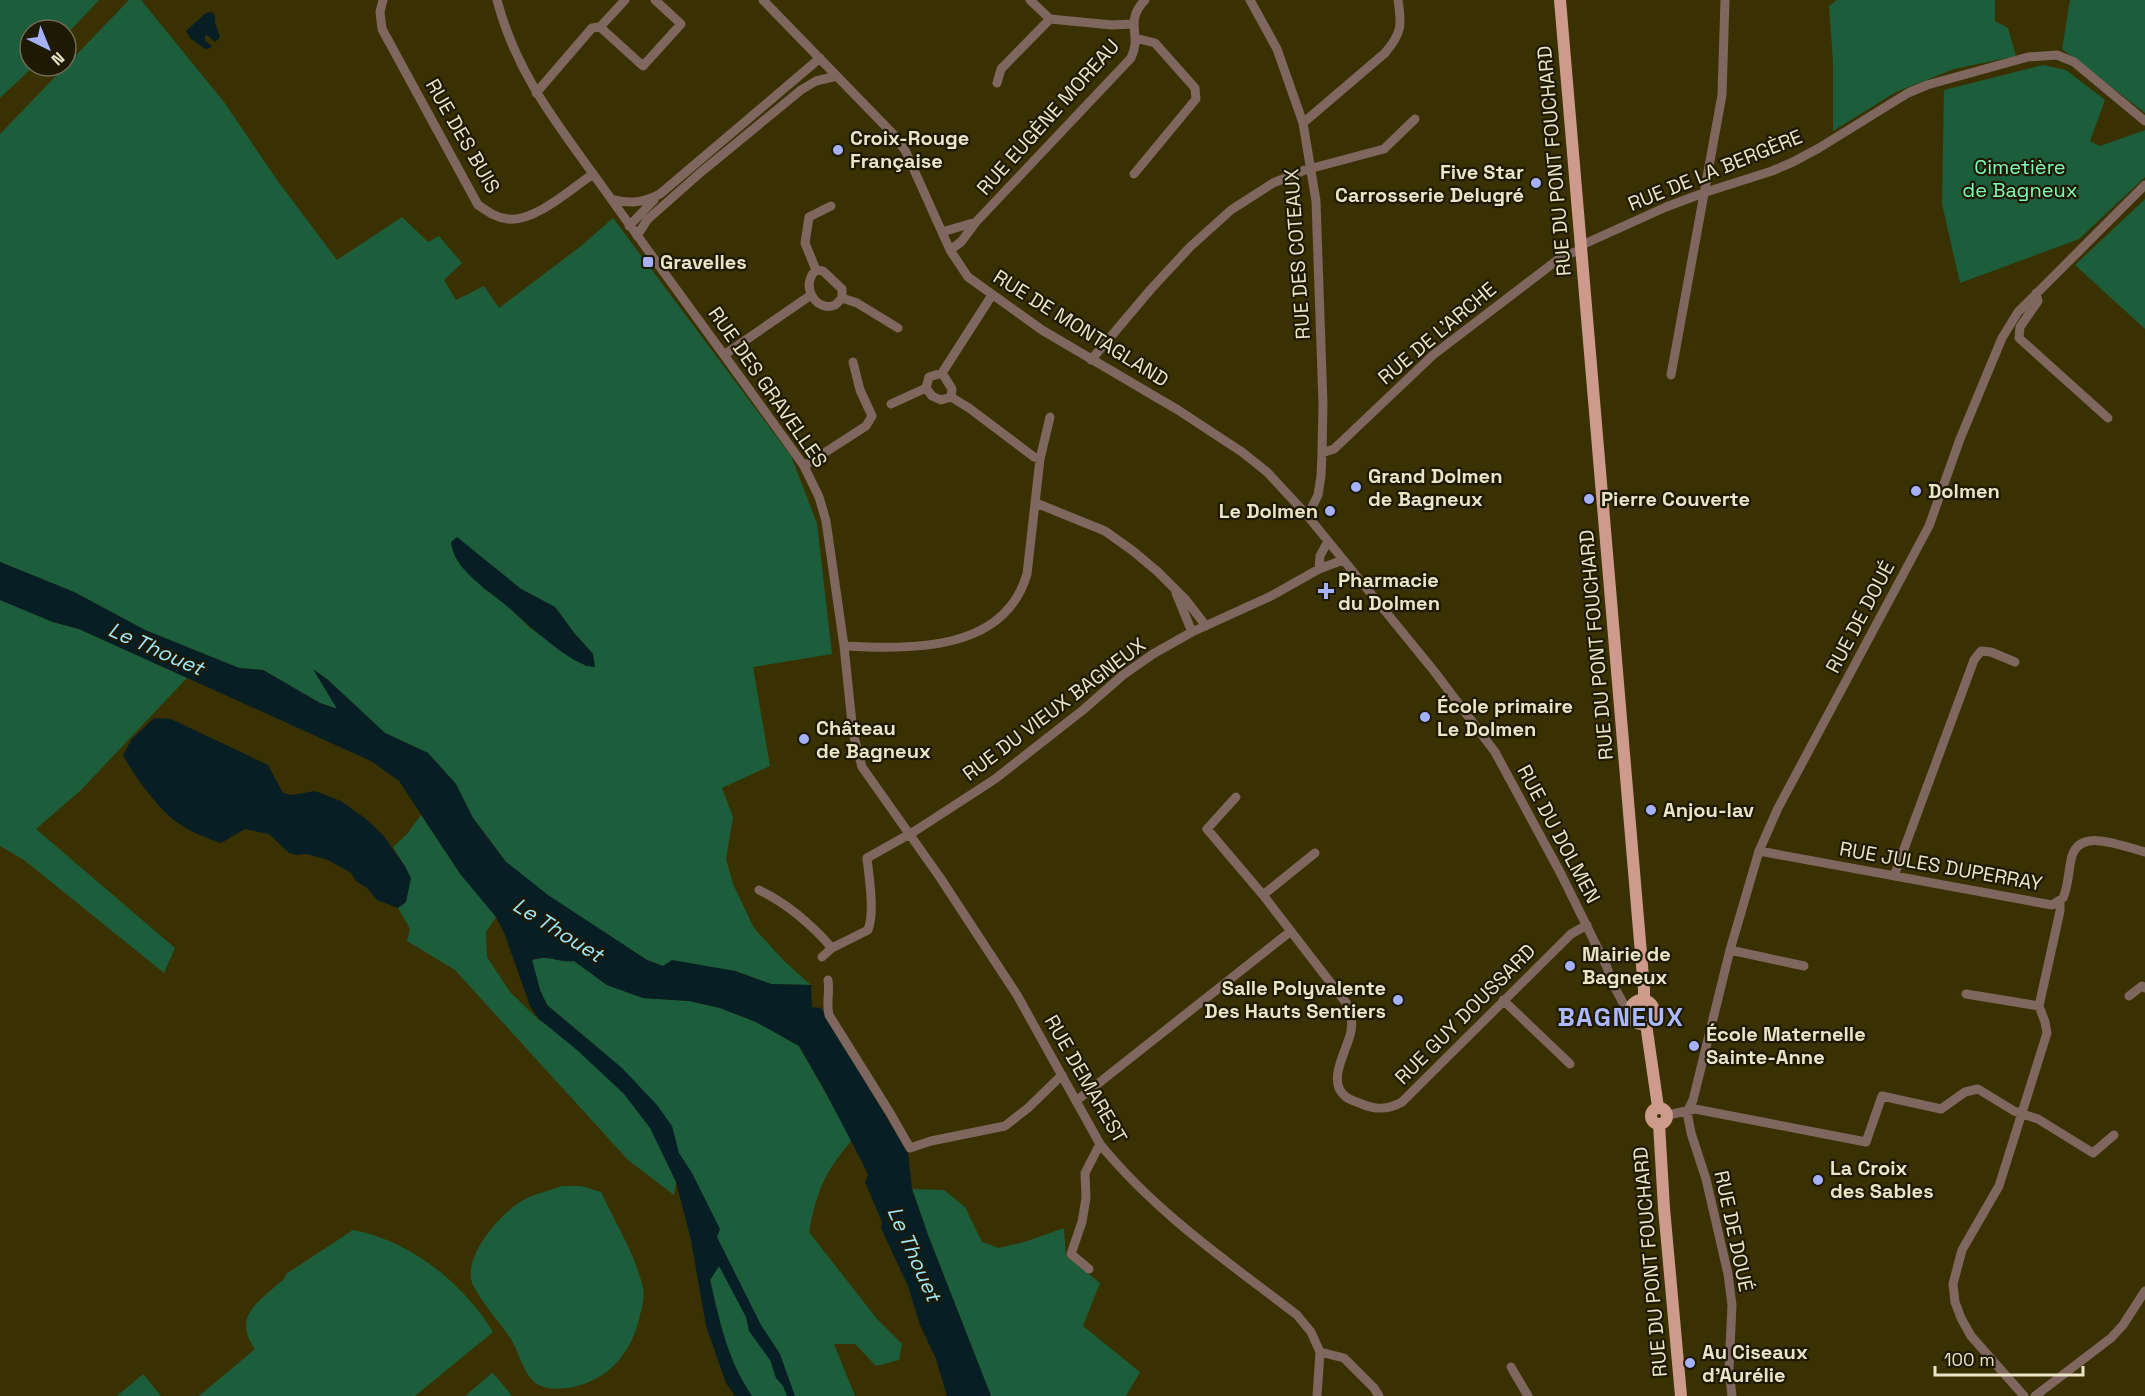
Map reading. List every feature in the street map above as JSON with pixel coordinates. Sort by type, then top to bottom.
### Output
[{"type":"main road","name":"RUE DU PONT FOUCHARD","points":[[1560,0],[1644,1001]]},
{"type":"main road","points":[[1644,1001],[1651,1004],[1654,1011],[1652,1019],[1646,1023],[1635,1022],[1631,1016],[1631,1009],[1635,1004],[1644,1001]]},
{"type":"main road","name":"RUE DU PONT FOUCHARD","points":[[1646,1023],[1655,1098],[1662,1115],[1664,1208],[1681,1396]]},
{"type":"street","name":"RUE DES BUIS","points":[[383,0],[380,12],[382,29],[478,206],[494,216],[507,219],[531,216],[593,174]]},
{"type":"street","name":"RUE DES GRAVELLES","points":[[497,0],[516,56],[536,93],[629,226],[804,466],[819,497],[826,521],[857,755],[868,777],[909,834]]},
{"type":"street","points":[[536,93],[592,28],[600,27],[625,0]]},
{"type":"street","points":[[600,27],[643,66],[681,24],[655,0]]},
{"type":"street","name":"RUE DE MONTAGLAND","points":[[763,0],[894,135],[906,153],[950,250],[968,277],[1090,360],[1178,410],[1242,452],[1267,472],[1306,514]]},
{"type":"street","points":[[1030,0],[1050,19],[1112,25],[1133,24]]},
{"type":"street","name":"RUE EUGÈNE MOREAU","points":[[950,250],[961,242],[976,222],[1131,58],[1136,48],[1133,24],[1136,10],[1145,0]]},
{"type":"street","name":"RUE DES COTEAUX","points":[[1250,0],[1277,50],[1303,123],[1316,201],[1323,404],[1322,453],[1318,495],[1306,514]]},
{"type":"street","points":[[1303,123],[1393,44],[1399,33],[1401,22],[1398,0]]},
{"type":"street","points":[[1671,375],[1722,95],[1725,0]]},
{"type":"street","points":[[997,83],[1001,69],[1050,19]]},
{"type":"street","points":[[1134,174],[1196,99],[1195,88],[1155,43],[1135,38]]},
{"type":"street","name":"RUE DE LA BERGÈRE","points":[[1582,248],[1666,207],[1793,162],[1820,148],[1908,93],[2038,55],[2057,55],[2074,62],[2145,121]]},
{"type":"street","points":[[801,90],[823,61]]},
{"type":"street","points":[[629,226],[660,194],[823,61]]},
{"type":"street","points":[[637,236],[646,220],[801,90],[816,81],[837,76]]},
{"type":"street","points":[[1090,360],[1182,255],[1232,210],[1274,183],[1311,168],[1384,149],[1415,119]]},
{"type":"street","name":"RUE DE DOUÉ","points":[[1732,1396],[1730,1369],[1732,1305],[1728,1274],[1706,1179],[1690,1133],[1687,1112],[1693,1100],[1730,950],[1759,851],[1778,808],[1929,526],[1960,439],[2002,338],[2018,312],[2145,186]]},
{"type":"street","points":[[611,199],[625,203],[647,201],[660,194]]},
{"type":"street","points":[[816,270],[805,243],[809,217],[831,206]]},
{"type":"street","name":"RUE EUGÈNE MOREAU","points":[[942,232],[976,222]]},
{"type":"street","name":"RUE DE L'ARCHE","points":[[1322,453],[1334,449],[1443,348],[1564,255],[1582,248]]},
{"type":"street","points":[[816,270],[823,271],[842,289],[842,298],[835,305],[826,306],[818,303],[811,295],[808,288],[810,276],[816,270]]},
{"type":"street","points":[[2036,293],[2038,301],[2020,327],[2019,338],[2108,418]]},
{"type":"street","points":[[724,355],[811,295]]},
{"type":"street","points":[[926,388],[929,377],[942,373],[992,295]]},
{"type":"street","points":[[842,298],[857,303],[897,328]]},
{"type":"street","points":[[804,466],[866,426],[872,416],[860,390],[853,362]]},
{"type":"street","points":[[942,373],[952,390],[951,397]]},
{"type":"street","points":[[926,388],[932,396],[941,400],[951,397],[969,408],[1034,457],[1040,459]]},
{"type":"street","points":[[891,404],[926,388]]},
{"type":"street","points":[[844,646],[890,649],[918,647],[972,635],[990,624],[1014,604],[1022,591],[1027,574],[1040,459],[1050,417]]},
{"type":"street","points":[[1036,503],[1105,531],[1158,572],[1186,600],[1206,626]]},
{"type":"street","name":"RUE DU DOLMEN","points":[[1306,514],[1440,678],[1495,752],[1587,925],[1614,986],[1623,1003],[1631,1009]]},
{"type":"street","points":[[1319,569],[1320,556],[1328,542]]},
{"type":"street","name":"RUE DU VIEUX BAGNEUX","points":[[832,948],[868,930],[870,925],[867,858],[995,779],[1083,710],[1123,675],[1153,654],[1192,632],[1271,596],[1319,569],[1343,560]]},
{"type":"street","points":[[1175,591],[1192,632]]},
{"type":"street","points":[[1894,876],[1974,660],[1981,651],[1991,652],[2015,662]]},
{"type":"street","name":"RUE GUY DOUSSARD","points":[[1236,797],[1207,829],[1263,895],[1347,1004],[1352,1024],[1338,1073],[1338,1087],[1345,1096],[1369,1107],[1385,1109],[1402,1102],[1571,934],[1587,925]]},
{"type":"street","name":"RUE DEMAREST","points":[[909,834],[1017,995],[1100,1144],[1163,1212],[1297,1315],[1311,1332],[1320,1352]]},
{"type":"street","name":"RUE JULES DUPERRAY","points":[[1759,851],[2047,904],[2060,902],[2065,894],[2073,855],[2079,845],[2085,841],[2096,840],[2145,852]]},
{"type":"street","points":[[1263,895],[1315,853]]},
{"type":"street","points":[[759,890],[779,900],[801,916],[832,948],[822,957]]},
{"type":"street","points":[[2024,1396],[1971,1336],[1954,1302],[1953,1284],[1962,1250],[1999,1186],[2047,1033],[2046,1022],[2039,1006],[2060,902]]},
{"type":"street","points":[[1076,1101],[1291,931]]},
{"type":"street","points":[[1730,950],[1804,966]]},
{"type":"street","points":[[828,980],[829,990],[826,1002],[829,1016],[910,1148],[931,1141],[1005,1126],[1028,1108],[1062,1075]]},
{"type":"street","points":[[2129,996],[2142,986],[2145,988]]},
{"type":"street","points":[[1966,994],[2039,1006]]},
{"type":"street","points":[[1503,1000],[1570,1064]]},
{"type":"street","points":[[1662,1115],[1695,1109],[1866,1142],[1882,1096],[1941,1108],[1965,1092],[1978,1089],[2014,1111],[2038,1119],[2093,1153],[2114,1135]]},
{"type":"street","points":[[1089,1269],[1071,1254],[1082,1222],[1086,1198],[1085,1173],[1100,1144]]},
{"type":"street","points":[[2035,1396],[2111,1338],[2123,1325],[2145,1291]]},
{"type":"street","points":[[1317,1396],[1320,1352],[1344,1358],[1379,1396]]},
{"type":"street","points":[[1511,1366],[1527,1395]]},
{"type":"green space","points":[[0,0],[99,0],[78,22],[78,18],[18,18],[18,78],[21,78],[0,98]]},
{"type":"green space","points":[[129,0],[141,0],[224,102],[277,180],[337,260],[402,217],[428,242],[439,236],[462,263],[444,280],[456,300],[484,286],[499,308],[581,246],[613,218],[791,456],[817,523],[832,654],[753,667],[770,766],[722,788],[733,817],[726,859],[733,884],[754,928],[785,962],[811,985],[771,984],[735,971],[672,961],[663,966],[647,960],[547,895],[496,917],[486,932],[487,957],[510,992],[539,1020],[609,1057],[547,1005],[540,990],[532,960],[549,958],[574,961],[607,985],[643,998],[689,1001],[720,1008],[756,1022],[799,1046],[852,1140],[823,1183],[809,1232],[877,1319],[902,1344],[899,1360],[876,1366],[855,1344],[834,1344],[855,1396],[752,1396],[736,1368],[721,1326],[710,1280],[719,1266],[676,1182],[674,1195],[628,1160],[455,970],[407,941],[410,929],[398,908],[406,902],[406,868],[393,847],[407,834],[421,815],[461,875],[505,860],[473,818],[456,784],[428,753],[385,733],[328,680],[314,670],[338,709],[320,703],[263,670],[239,668],[145,630],[74,592],[0,562],[0,134],[54,78],[78,78],[78,53]],"holes":[[[489,563],[521,589],[555,607],[593,654],[587,667],[530,628],[509,607],[483,588]]]},
{"type":"green space","points":[[1837,0],[1995,0],[1995,21],[2008,28],[2016,56],[1954,69],[1896,92],[1833,131],[1833,61],[1829,6]]},
{"type":"green space","points":[[2070,0],[2145,0],[2145,113],[2062,49]]},
{"type":"green space","name":"Cimetière de Bagneux","points":[[2043,65],[2066,70],[2105,100],[2090,141],[2100,146],[2145,130],[2145,177],[2079,239],[1960,283],[1942,204],[1944,90]]},
{"type":"green space","points":[[2145,199],[2145,329],[2075,265]]},
{"type":"green space","points":[[0,600],[53,622],[79,629],[187,678],[81,790],[36,829],[175,948],[164,973],[24,860],[0,846]]},
{"type":"green space","points":[[562,1186],[581,1186],[601,1192],[625,1239],[640,1276],[644,1295],[631,1341],[617,1362],[598,1378],[573,1387],[557,1389],[541,1386],[531,1378],[512,1341],[477,1292],[471,1275],[472,1263],[484,1239],[511,1208],[525,1199]]},
{"type":"green space","points":[[912,1189],[944,1190],[965,1207],[982,1242],[999,1248],[1064,1228],[1066,1256],[1100,1283],[1083,1326],[1140,1372],[1126,1396],[991,1396]]},
{"type":"green space","points":[[353,1230],[395,1243],[434,1267],[467,1297],[493,1332],[415,1396],[199,1396],[255,1349],[248,1337],[246,1327],[247,1318],[258,1302],[284,1279],[286,1274]]},
{"type":"green space","points":[[492,1373],[512,1396],[465,1396]]},
{"type":"green space","points":[[143,1374],[161,1396],[117,1396]]},
{"type":"water","points":[[212,12],[215,15],[220,37],[215,42],[207,35],[205,36],[205,41],[212,46],[205,49],[190,38],[186,31],[206,13]]},
{"type":"water","points":[[457,537],[521,589],[555,607],[593,654],[595,667],[574,660],[562,652],[473,578],[462,567],[453,552],[451,542]]},
{"type":"water","name":"Le Thouet","points":[[0,562],[74,592],[145,630],[239,668],[263,670],[320,703],[337,709],[313,669],[385,733],[428,753],[456,784],[473,818],[505,861],[548,895],[647,960],[663,966],[672,960],[735,971],[771,984],[811,985],[812,1007],[821,1008],[908,1153],[912,1189],[991,1396],[947,1396],[936,1359],[920,1325],[908,1286],[881,1228],[882,1222],[865,1182],[868,1175],[799,1046],[756,1022],[720,1008],[689,1001],[643,998],[607,985],[574,961],[549,958],[532,960],[540,990],[547,1005],[622,1068],[657,1105],[672,1126],[679,1153],[692,1173],[720,1229],[717,1237],[761,1325],[780,1354],[795,1396],[787,1396],[783,1386],[776,1378],[770,1360],[749,1331],[746,1317],[719,1266],[710,1280],[717,1311],[730,1354],[752,1396],[735,1396],[726,1383],[706,1326],[691,1240],[676,1182],[650,1128],[624,1094],[577,1050],[539,1019],[530,1006],[505,935],[496,917],[461,875],[399,781],[371,761],[79,629],[53,622],[0,600]]},
{"type":"water","points":[[154,718],[171,719],[268,765],[283,793],[292,795],[315,791],[341,801],[366,819],[383,835],[411,878],[406,902],[398,908],[377,900],[367,888],[356,881],[351,873],[328,860],[307,854],[289,853],[269,834],[245,829],[221,843],[178,823],[148,792],[123,755],[132,739]]},
{"type":"place","name":"Croix-Rouge Française","points":[[838,150]]},
{"type":"place","name":"Five Star Carrosserie Delugré","points":[[1536,183]]},
{"type":"place","name":"Gravelles","points":[[648,262]]},
{"type":"place","name":"Grand Dolmen de Bagneux","points":[[1356,487]]},
{"type":"place","name":"Dolmen","points":[[1916,491]]},
{"type":"place","name":"Pierre Couverte","points":[[1589,499]]},
{"type":"place","name":"Le Dolmen","points":[[1330,511]]},
{"type":"place","name":"Pharmacie du Dolmen","points":[[1326,591]]},
{"type":"place","name":"École primaire Le Dolmen","points":[[1425,717]]},
{"type":"place","name":"Château de Bagneux","points":[[804,739]]},
{"type":"place","name":"Anjou-lav","points":[[1651,810]]},
{"type":"place","name":"Mairie de Bagneux","points":[[1570,966]]},
{"type":"place","name":"Salle Polyvalente Des Hauts Sentiers","points":[[1398,1000]]},
{"type":"place","name":"École Maternelle Sainte-Anne","points":[[1694,1046]]},
{"type":"place","name":"La Croix des Sables","points":[[1818,1180]]},
{"type":"place","name":"Au Ciseaux d'Aurélie","points":[[1690,1363]]},
{"type":"district","name":"BAGNEUX","points":[[1621,1017]]}]
